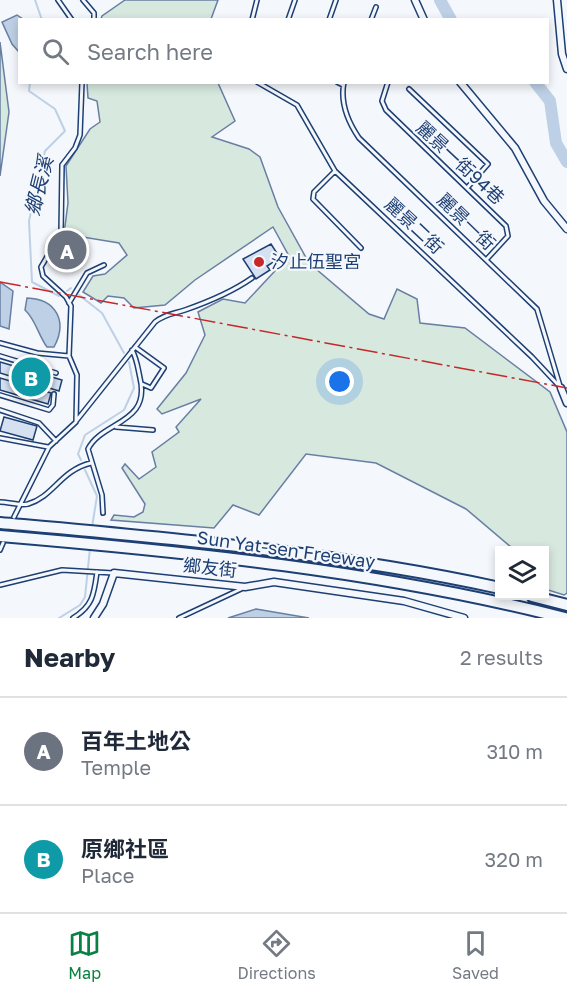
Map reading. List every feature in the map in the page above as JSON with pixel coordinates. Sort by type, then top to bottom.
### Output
[{"type":"highway","name":"Sun Yat-sen Freeway","points":[[0,523],[177,538],[390,566],[495,587]]},
{"type":"highway","name":"Sun Yat-sen Freeway","points":[[2,540],[78,543],[239,559],[450,591],[565,618]]},
{"type":"highway","points":[[548,600],[567,605]]},
{"type":"street","points":[[415,0],[423,18]]},
{"type":"street","points":[[557,0],[562,54],[567,69]]},
{"type":"street","points":[[462,84],[515,148],[544,201],[567,229]]},
{"type":"street","points":[[561,388],[567,403]]},
{"type":"street","points":[[94,618],[103,604],[114,573]]},
{"type":"street","name":"鄉友街","points":[[114,573],[245,586],[274,582],[404,601],[464,618]]},
{"type":"lane","points":[[58,0],[71,18]]},
{"type":"lane","points":[[83,0],[94,13],[94,18]]},
{"type":"lane","points":[[252,18],[257,0]]},
{"type":"lane","points":[[289,18],[295,0]]},
{"type":"lane","points":[[330,18],[336,0]]},
{"type":"lane","points":[[372,18],[376,7]]},
{"type":"lane","points":[[69,303],[43,276],[41,267],[61,233],[64,203],[62,165],[75,148],[80,135],[82,84]]},
{"type":"lane","name":"麗景二街","points":[[260,84],[297,105],[335,171],[524,349],[561,388]]},
{"type":"lane","points":[[265,88],[266,84]]},
{"type":"lane","name":"麗景一街","points":[[344,84],[350,124],[359,138],[537,309],[561,388]]},
{"type":"lane","name":"麗景一街94巷","points":[[387,84],[383,94],[387,110],[508,230],[508,236],[486,260]]},
{"type":"lane","points":[[409,89],[488,164],[467,188]]},
{"type":"lane","points":[[335,171],[314,192],[313,199],[361,248]]},
{"type":"lane","points":[[76,422],[77,375],[69,356],[71,322],[69,303],[87,273],[104,265]]},
{"type":"lane","points":[[14,517],[49,447],[76,422],[162,317],[232,291],[252,278]]},
{"type":"lane","points":[[0,343],[36,352],[69,356]]},
{"type":"lane","points":[[103,513],[98,479],[88,449],[91,443],[116,427],[140,401],[142,384],[134,349]]},
{"type":"lane","points":[[134,349],[164,368],[151,388],[142,384]]},
{"type":"lane","points":[[0,356],[56,373]]},
{"type":"lane","points":[[0,396],[49,410],[53,405],[54,394]]},
{"type":"lane","points":[[0,411],[39,423],[56,441]]},
{"type":"lane","points":[[116,427],[153,430]]},
{"type":"lane","points":[[0,438],[49,447]]},
{"type":"lane","points":[[0,502],[27,505],[52,489],[70,470],[91,463]]},
{"type":"lane","points":[[0,550],[2,540]]},
{"type":"lane","name":"鄉友街","points":[[0,585],[62,570],[114,573]]},
{"type":"lane","points":[[73,618],[85,611],[92,602],[95,571]]},
{"type":"lane","points":[[179,618],[245,586]]},
{"type":"shaded area","points":[[125,0],[218,0],[211,18],[101,18]]},
{"type":"shaded area","points":[[0,42],[9,112],[0,176]]},
{"type":"shaded area","points":[[87,84],[218,84],[235,121],[212,137],[249,149],[260,157],[278,207],[309,263],[369,314],[384,319],[397,289],[417,299],[420,323],[465,328],[550,392],[567,432],[567,593],[564,595],[549,590],[549,546],[510,546],[466,509],[376,463],[306,454],[259,515],[233,505],[214,528],[111,520],[114,515],[134,517],[143,512],[145,504],[122,468],[125,464],[139,479],[156,467],[152,452],[179,432],[176,427],[201,399],[162,414],[157,409],[186,373],[205,335],[198,312],[223,299],[245,303],[289,256],[273,227],[195,280],[165,305],[134,308],[124,298],[108,296],[101,303],[83,292],[93,276],[105,274],[127,255],[119,243],[64,234],[68,203],[66,166],[90,129],[100,122],[97,101],[88,98]]},
{"type":"water","points":[[17,15],[22,18],[18,18],[18,51],[12,44],[2,22]]},
{"type":"water","points":[[0,282],[13,291],[9,329],[0,326]]},
{"type":"water","points":[[27,298],[45,302],[57,313],[60,329],[54,347],[47,347],[32,318],[25,310]]},
{"type":"water","points":[[256,609],[309,618],[228,618]]},
{"type":"building","name":"汐止伍聖宮","points":[[271,244],[280,258],[267,266],[270,270],[256,279],[243,259]]},
{"type":"building","points":[[0,362],[62,380],[59,391],[0,373]]},
{"type":"building","points":[[0,378],[51,393],[48,404],[0,390]]},
{"type":"building","points":[[4,417],[37,426],[33,440],[0,431]]},
{"type":"waterway","name":"鄉長溪","points":[[35,0],[41,18]]},
{"type":"waterway","points":[[440,0],[450,18]]},
{"type":"waterway","name":"鄉長溪","points":[[30,84],[29,91],[55,109],[65,131],[45,151],[29,221],[32,282],[59,296]]},
{"type":"waterway","points":[[537,84],[550,101],[556,143],[567,162]]},
{"type":"waterway","name":"鄉長溪","points":[[67,291],[71,288]]},
{"type":"waterway","name":"鄉長溪","points":[[79,295],[102,313],[124,353]]},
{"type":"waterway","name":"鄉長溪","points":[[81,460],[78,454],[85,435],[124,410],[134,388],[129,362]]},
{"type":"waterway","name":"鄉長溪","points":[[85,470],[97,496],[92,527]]},
{"type":"waterway","name":"鄉長溪","points":[[59,618],[80,605],[85,597],[90,548]]},
{"type":"power","points":[[0,282],[567,388]]},
{"type":"place","name":"百年土地公","points":[[67,250]]},
{"type":"place","name":"汐止伍聖宮","points":[[259,262]]},
{"type":"place","name":"原鄉社區","points":[[31,377]]}]
